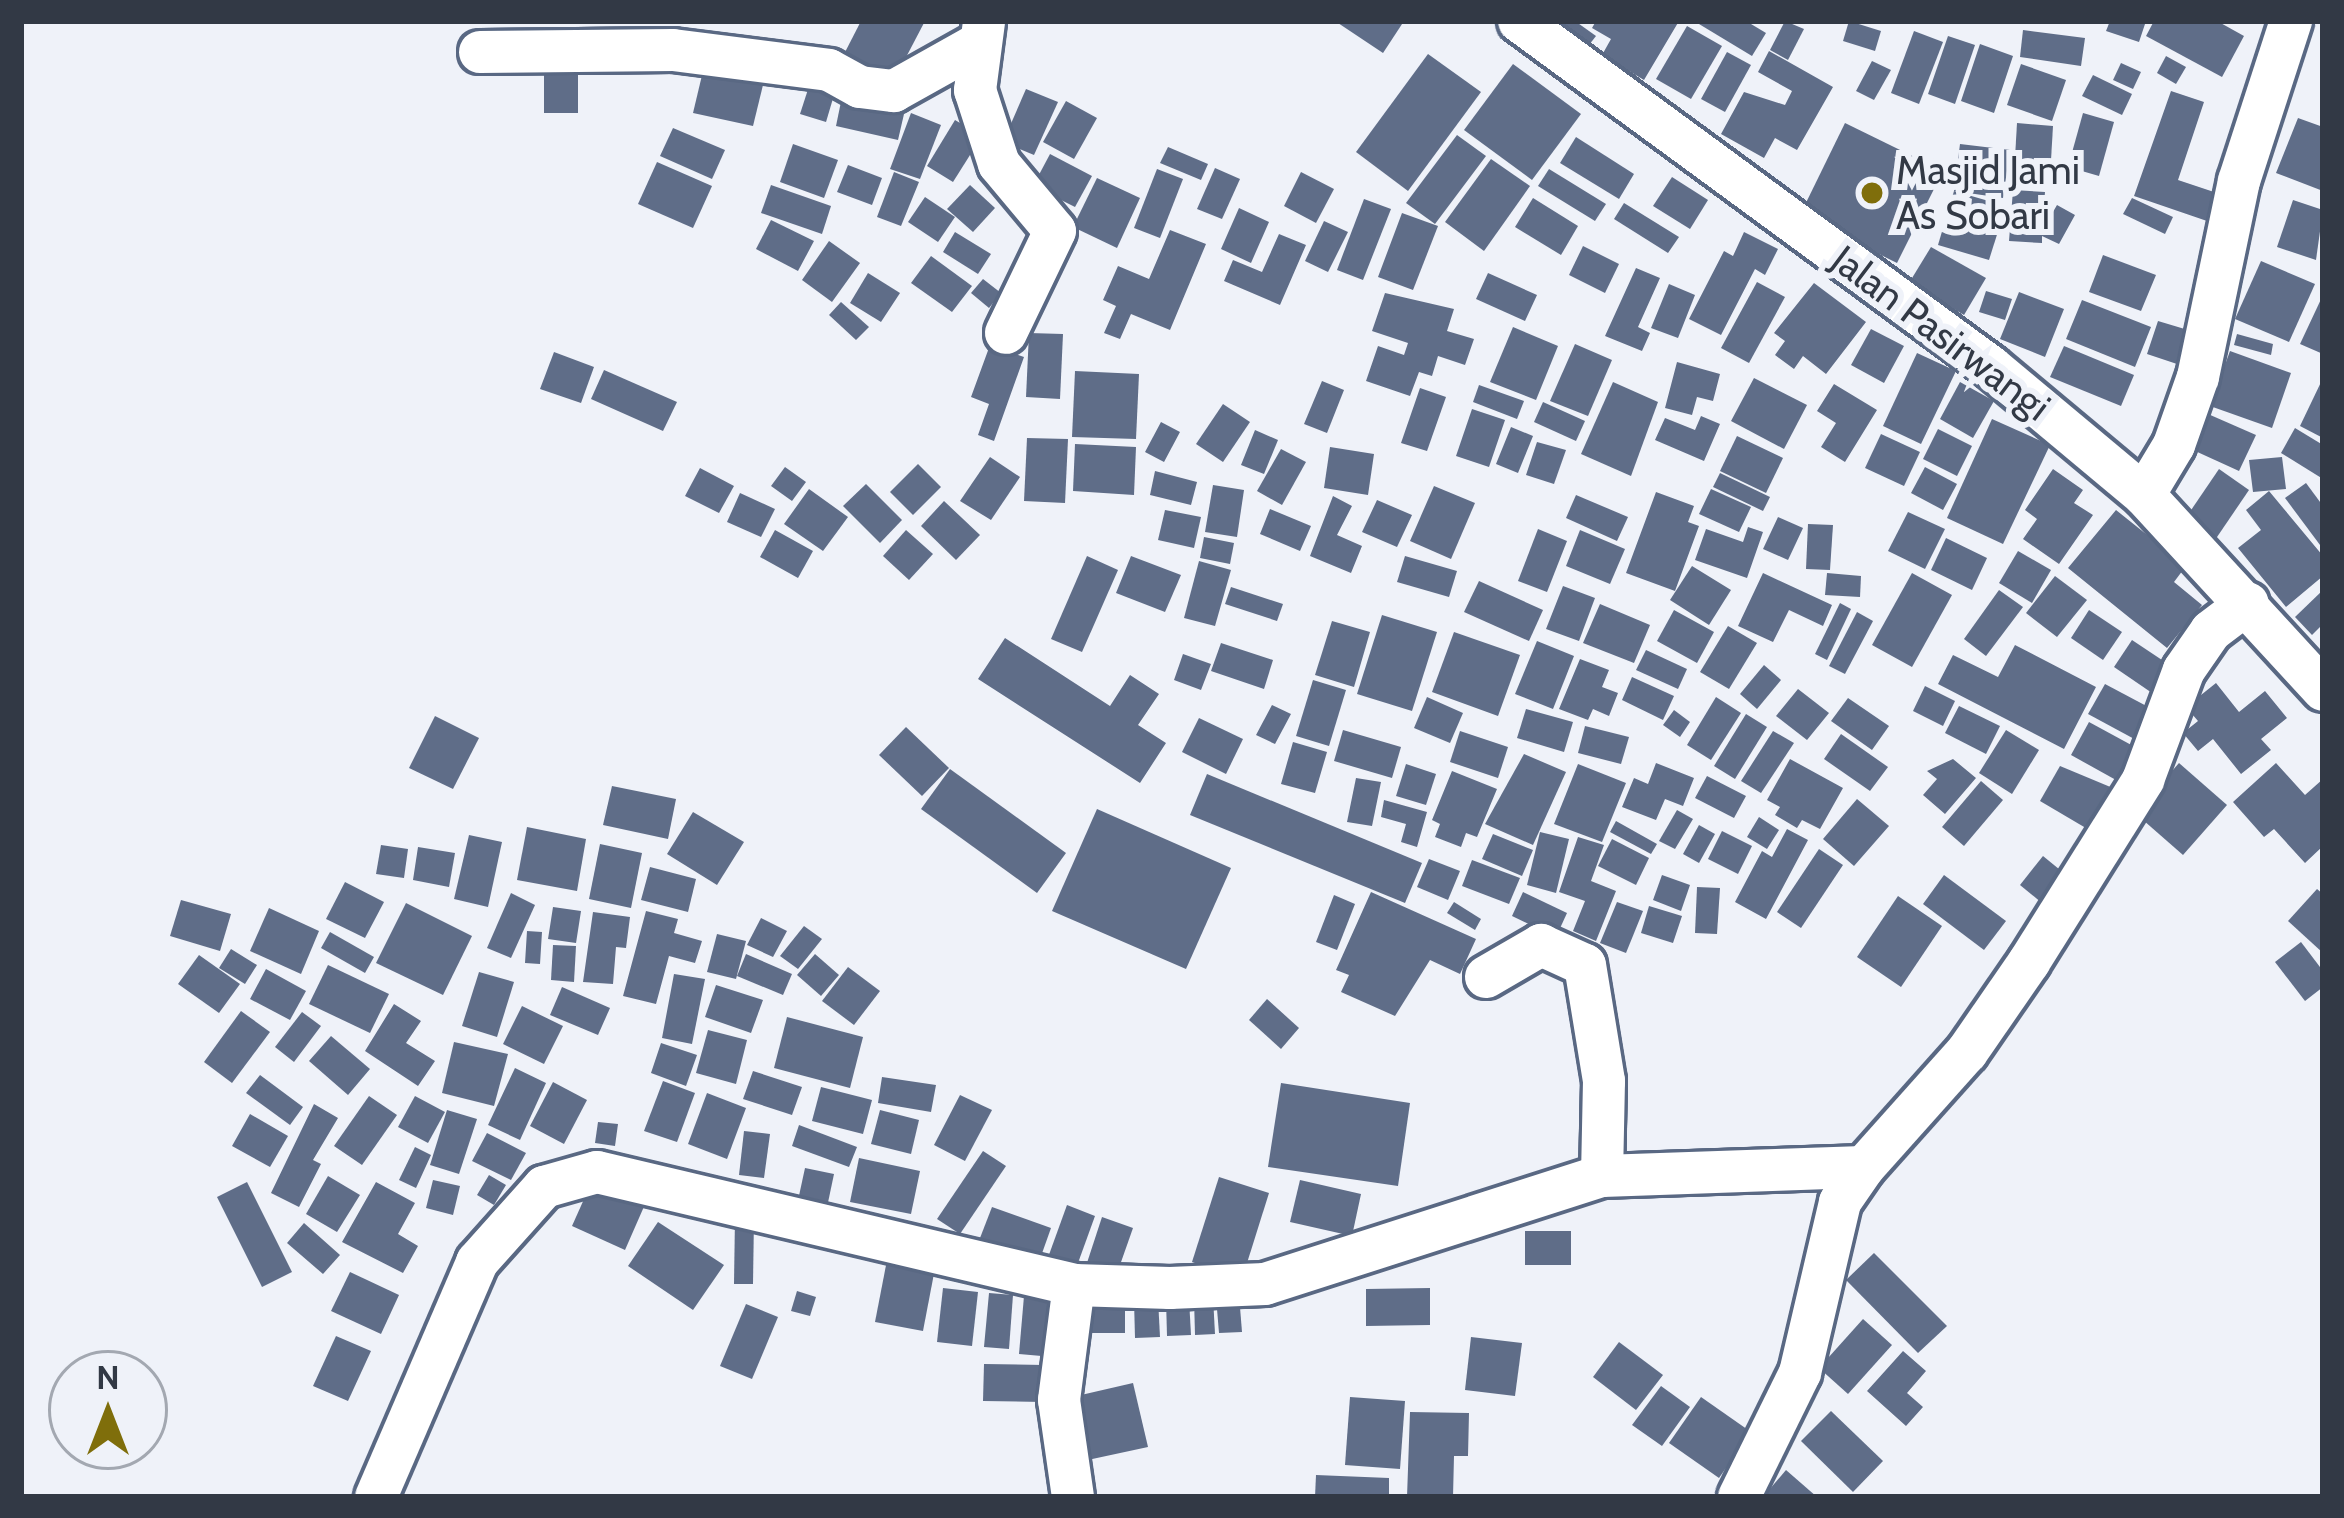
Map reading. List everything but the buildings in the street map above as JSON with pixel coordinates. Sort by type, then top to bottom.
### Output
[{"type":"street","name":"Jalan Pasirwangi","points":[[1519,21],[1991,367],[2144,494],[2323,689]]},
{"type":"street","points":[[2144,494],[2174,446],[2198,377],[2239,181],[2291,21]]},
{"type":"street","points":[[480,52],[673,50],[829,70],[860,87],[894,91],[982,32]]},
{"type":"street","points":[[982,32],[975,90],[999,164],[1054,231],[1006,332]]},
{"type":"street","points":[[1739,1497],[1800,1373],[1840,1202],[1864,1167],[1967,1052],[2029,962],[2143,780],[2184,670],[2211,631],[2248,603]]},
{"type":"street","points":[[1486,977],[1540,944],[1585,965],[1604,1081],[1602,1177]]},
{"type":"street","points":[[376,1497],[478,1262],[544,1186],[597,1172],[630,1176],[1073,1285],[1265,1284],[1602,1177],[1864,1167]]},
{"type":"street","points":[[1073,1285],[1059,1400],[1073,1497]]},
{"type":"place","name":"Masjid Jami As Sobari","points":[[1872,193]]}]
